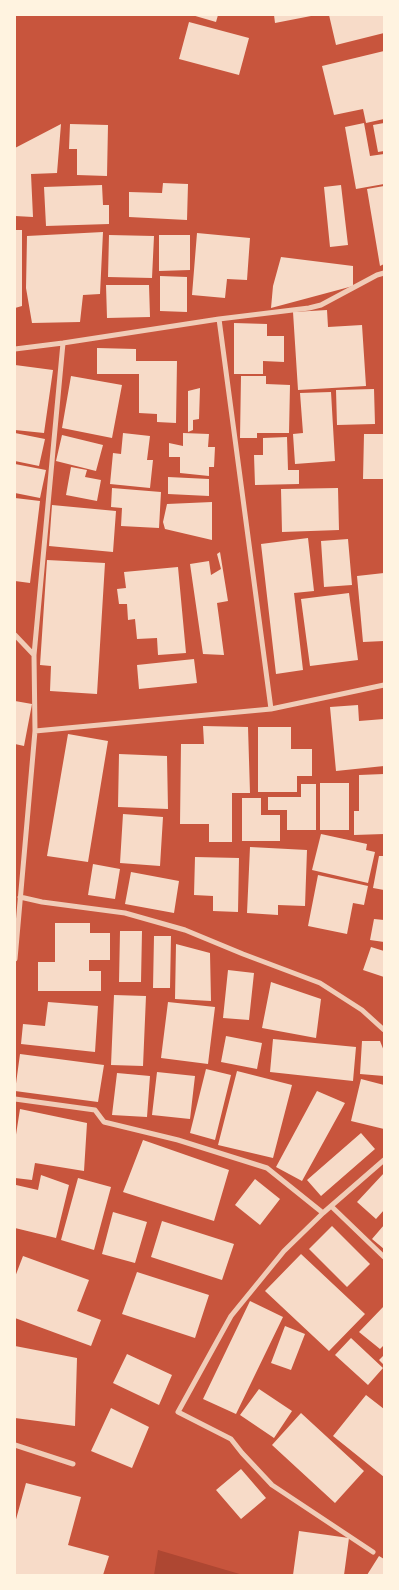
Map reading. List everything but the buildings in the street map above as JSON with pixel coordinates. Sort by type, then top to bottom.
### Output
[{"type":"street","points":[[15,349],[219,319],[309,308],[321,305],[384,273]]},
{"type":"street","points":[[219,319],[271,709]]},
{"type":"street","points":[[15,959],[35,731],[34,656],[63,343]]},
{"type":"street","points":[[15,635],[34,656]]},
{"type":"street","points":[[35,731],[271,709],[384,685]]},
{"type":"street","points":[[20,897],[42,902],[125,913],[185,930],[320,983],[362,1010],[384,1030]]},
{"type":"street","points":[[15,1099],[95,1110],[104,1122],[178,1140],[267,1168],[323,1213]]},
{"type":"street","points":[[372,1552],[272,1485],[231,1439],[178,1412],[231,1316],[284,1251],[323,1213],[384,1160]]},
{"type":"street","points":[[331,1206],[384,1257]]},
{"type":"street","points":[[15,1446],[73,1464]]},
{"type":"shaded area","points":[[158,1550],[243,1575],[154,1575]]}]
